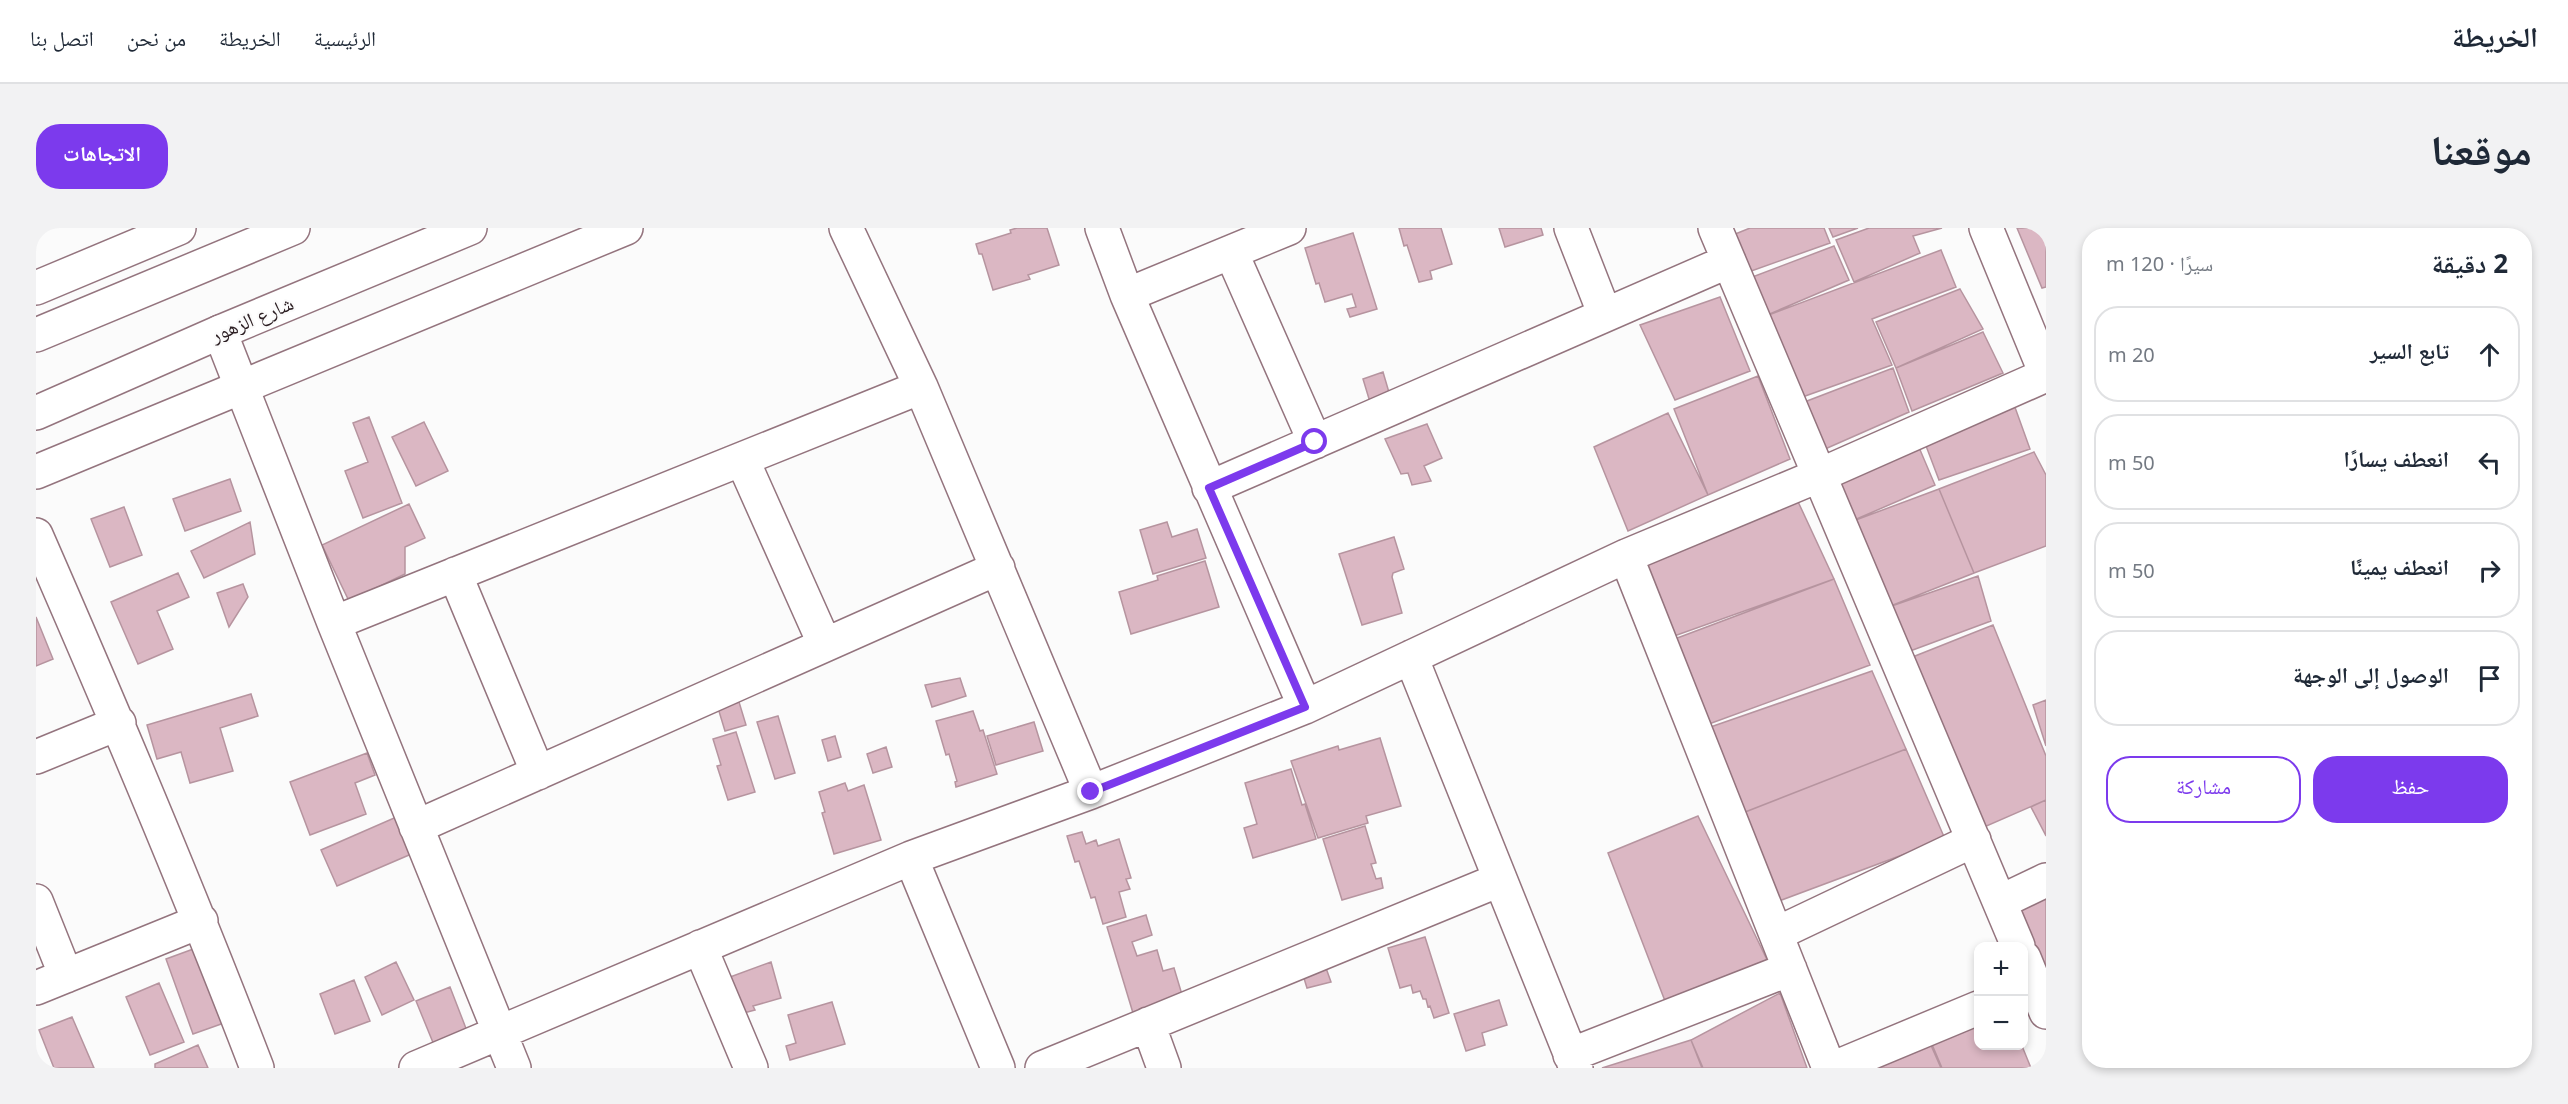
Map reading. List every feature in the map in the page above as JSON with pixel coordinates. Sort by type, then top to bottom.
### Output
[{"type":"street","points":[[36,288],[179,228]]},
{"type":"street","points":[[36,335],[261,237],[293,228]]},
{"type":"street","name":"شارع الزهور","points":[[36,414],[220,332],[470,228]]},
{"type":"street","points":[[36,472],[626,228]]},
{"type":"street","points":[[846,228],[921,387],[1091,792]]},
{"type":"street","points":[[1102,228],[1127,296],[1305,707]]},
{"type":"street","points":[[1127,296],[1289,228]]},
{"type":"street","points":[[1571,228],[1605,315]]},
{"type":"street","points":[[1715,228],[2017,942]]},
{"type":"street","points":[[416,1068],[911,858],[1091,792],[1305,707],[1626,556],[1820,475],[2046,375],[1986,228]]},
{"type":"street","points":[[1230,252],[1315,442]]},
{"type":"street","points":[[1209,488],[1729,261]]},
{"type":"street","points":[[220,332],[334,623],[514,1068]]},
{"type":"street","points":[[334,623],[921,387]]},
{"type":"street","points":[[742,459],[825,645]]},
{"type":"street","points":[[36,535],[201,921],[257,1068]]},
{"type":"street","points":[[1626,556],[1831,1068],[1974,1010]]},
{"type":"street","points":[[416,827],[998,568]]},
{"type":"street","points":[[454,574],[538,773]]},
{"type":"street","points":[[1411,657],[1573,1062],[1790,969]]},
{"type":"street","points":[[36,758],[118,723]]},
{"type":"street","points":[[1776,934],[1974,840]]},
{"type":"street","points":[[911,858],[998,1068]]},
{"type":"street","points":[[1042,1068],[1499,880]]},
{"type":"street","points":[[2000,902],[2046,880]]},
{"type":"street","points":[[36,901],[66,976]]},
{"type":"street","points":[[36,988],[201,921]]},
{"type":"street","points":[[700,947],[751,1068]]},
{"type":"street","points":[[1148,1024],[1164,1068]]},
{"type":"building","points":[[1047,228],[1059,265],[1028,275],[1030,279],[993,290],[982,254],[979,254],[976,244],[1011,233],[1010,230]]},
{"type":"building","points":[[1399,228],[1441,228],[1452,264],[1430,271],[1432,279],[1419,282]]},
{"type":"building","points":[[1499,228],[1541,228],[1543,235],[1505,247]]},
{"type":"building","points":[[1750,228],[1824,228],[1830,243],[1740,275],[1723,239]]},
{"type":"building","points":[[1829,228],[1858,228],[1833,237]]},
{"type":"building","points":[[1869,228],[1942,228],[1913,236],[1920,253],[1854,282],[1836,240]]},
{"type":"building","points":[[2017,228],[2046,228],[2046,287],[2042,288]]},
{"type":"building","points":[[1353,233],[1377,309],[1350,317],[1347,309],[1356,307],[1352,294],[1325,302],[1319,283],[1316,284],[1305,248]]},
{"type":"building","points":[[1834,246],[1849,280],[1758,319],[1742,281]]},
{"type":"building","points":[[1941,250],[1956,287],[1872,319],[1892,365],[1794,400],[1758,319]]},
{"type":"building","points":[[1960,289],[1983,329],[1896,368],[1876,322]]},
{"type":"building","points":[[1720,297],[1750,371],[1675,400],[1640,325]]},
{"type":"building","points":[[1983,332],[2003,373],[1912,411],[1896,368]]},
{"type":"building","points":[[1893,368],[1909,412],[1816,453],[1794,406]]},
{"type":"building","points":[[1383,372],[1393,406],[1373,412],[1363,379]]},
{"type":"building","points":[[1758,376],[1790,459],[1708,495],[1674,409]]},
{"type":"building","points":[[2012,399],[2030,449],[1939,480],[1923,438]]},
{"type":"building","points":[[1668,413],[1708,495],[1628,531],[1594,447]]},
{"type":"building","points":[[369,417],[402,503],[363,518],[345,471],[368,462],[353,423]]},
{"type":"building","points":[[424,422],[448,471],[416,486],[392,437]]},
{"type":"building","points":[[1427,424],[1442,458],[1424,466],[1431,481],[1412,485],[1408,473],[1401,474],[1385,439]]},
{"type":"building","points":[[1915,438],[1935,485],[1845,524],[1829,476]]},
{"type":"building","points":[[2034,452],[2046,475],[2046,546],[1974,573],[1939,489]]},
{"type":"building","points":[[230,479],[241,511],[185,531],[173,499]]},
{"type":"building","points":[[1939,489],[1974,573],[1883,609],[1845,524]]},
{"type":"building","points":[[1794,493],[1834,579],[1663,640],[1635,559]]},
{"type":"building","points":[[409,504],[425,538],[405,547],[405,574],[349,601],[322,545]]},
{"type":"building","points":[[124,507],[142,555],[110,567],[91,519]]},
{"type":"building","points":[[250,522],[255,554],[204,578],[191,551]]},
{"type":"building","points":[[1167,522],[1172,537],[1197,529],[1206,558],[1153,574],[1140,530]]},
{"type":"building","points":[[1394,537],[1404,569],[1393,573],[1392,577],[1402,613],[1362,625],[1339,554]]},
{"type":"building","points":[[1205,561],[1219,607],[1131,634],[1119,592],[1158,580],[1157,576]]},
{"type":"building","points":[[178,573],[189,597],[157,611],[173,649],[138,664],[111,602]]},
{"type":"building","points":[[1978,576],[1991,621],[1902,654],[1883,609]]},
{"type":"building","points":[[1834,579],[1870,665],[1698,728],[1664,643]]},
{"type":"building","points":[[243,584],[248,597],[229,627],[217,593]]},
{"type":"building","points":[[36,617],[53,659],[36,666]]},
{"type":"building","points":[[1993,625],[2046,756],[2046,800],[1975,831],[1905,660]]},
{"type":"building","points":[[1872,671],[1906,749],[1735,816],[1699,731]]},
{"type":"building","points":[[960,678],[966,696],[932,707],[925,685]]},
{"type":"building","points":[[251,694],[258,716],[220,728],[233,771],[190,783],[181,752],[157,759],[147,725]]},
{"type":"building","points":[[2046,700],[2046,746],[2033,705]]},
{"type":"building","points":[[739,702],[746,725],[725,731],[718,708]]},
{"type":"building","points":[[973,711],[980,731],[983,730],[997,774],[956,787],[955,782],[957,781],[949,754],[946,755],[936,721]]},
{"type":"building","points":[[778,716],[795,773],[775,779],[757,722]]},
{"type":"building","points":[[1034,722],[1043,751],[996,765],[987,736]]},
{"type":"building","points":[[736,732],[755,792],[728,800],[717,766],[721,765],[713,739]]},
{"type":"building","points":[[835,736],[841,757],[828,761],[822,740]]},
{"type":"building","points":[[1380,738],[1401,806],[1366,816],[1368,823],[1318,838],[1291,761],[1338,746],[1339,750]]},
{"type":"building","points":[[886,747],[892,767],[873,773],[867,754]]},
{"type":"building","points":[[1906,749],[1945,839],[1771,904],[1735,816]]},
{"type":"building","points":[[367,753],[375,775],[355,783],[366,814],[310,835],[290,782]]},
{"type":"building","points":[[1291,769],[1316,839],[1253,858],[1244,828],[1257,824],[1245,783]]},
{"type":"building","points":[[845,783],[848,791],[864,785],[881,840],[834,854],[822,813],[825,812],[819,792]]},
{"type":"building","points":[[2046,800],[2046,836],[2031,807]]},
{"type":"building","points":[[401,815],[416,852],[337,886],[321,850]]},
{"type":"building","points":[[1698,816],[1770,966],[1665,1001],[1608,853]]},
{"type":"building","points":[[1365,826],[1376,863],[1371,864],[1376,879],[1381,878],[1383,888],[1342,900],[1323,839]]},
{"type":"building","points":[[1082,832],[1086,844],[1096,840],[1098,846],[1119,839],[1131,878],[1126,879],[1130,889],[1119,892],[1126,917],[1103,924],[1095,897],[1091,898],[1079,861],[1075,862],[1067,836]]},
{"type":"building","points":[[2046,889],[2046,987],[2028,950],[2028,942],[2024,942],[2007,906]]},
{"type":"building","points":[[1146,915],[1152,935],[1132,942],[1137,956],[1157,950],[1163,971],[1174,968],[1183,998],[1133,1013],[1107,927]]},
{"type":"building","points":[[1425,937],[1449,1013],[1434,1018],[1430,1006],[1428,1007],[1420,991],[1413,993],[1411,985],[1400,988],[1388,948]]},
{"type":"building","points":[[196,948],[224,1023],[193,1034],[166,959]]},
{"type":"building","points":[[396,962],[414,1000],[382,1015],[365,977]]},
{"type":"building","points":[[771,962],[781,998],[753,1006],[755,1010],[736,1015],[722,980]]},
{"type":"building","points":[[1326,968],[1331,982],[1307,988],[1303,975]]},
{"type":"building","points":[[354,980],[370,1021],[335,1034],[320,994]]},
{"type":"building","points":[[159,983],[184,1042],[150,1055],[126,997]]},
{"type":"building","points":[[450,987],[467,1031],[434,1045],[416,1001]]},
{"type":"building","points":[[1780,993],[1807,1068],[1703,1068],[1691,1040]]},
{"type":"building","points":[[1499,1000],[1507,1025],[1482,1033],[1485,1045],[1466,1051],[1454,1014]]},
{"type":"building","points":[[832,1002],[845,1044],[790,1060],[786,1046],[796,1043],[788,1015]]},
{"type":"building","points":[[1974,1016],[1974,1050],[2024,1050],[2031,1068],[1942,1068],[1928,1035]]},
{"type":"building","points":[[72,1017],[94,1068],[54,1068],[39,1030]]},
{"type":"building","points":[[1926,1034],[1941,1068],[1854,1068]]},
{"type":"building","points":[[1691,1040],[1702,1068],[1602,1068]]},
{"type":"building","points":[[198,1045],[208,1068],[155,1068],[155,1064]]},
{"type":"route","points":[[1091,792],[1305,707],[1209,488],[1315,442]]}]
